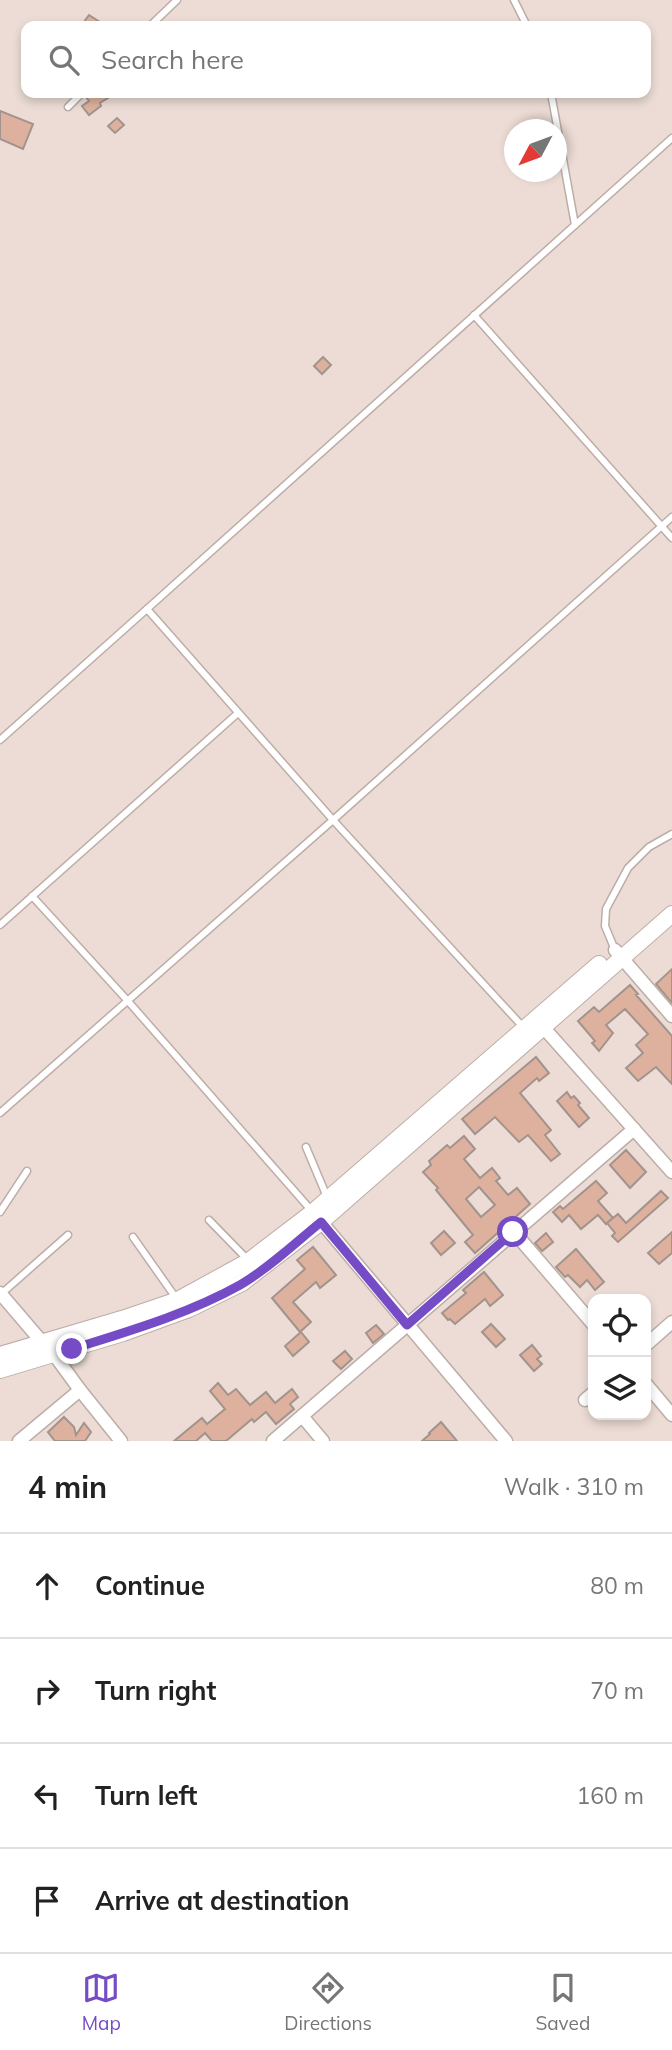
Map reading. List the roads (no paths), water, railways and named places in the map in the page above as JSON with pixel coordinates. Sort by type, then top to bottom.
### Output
[{"type":"street","points":[[0,1355],[122,1333],[189,1309],[223,1293],[266,1267],[317,1217],[543,1027],[672,900]]},
{"type":"street","points":[[0,1370],[48,1348],[178,1300],[249,1261],[317,1217],[328,1199],[524,1029],[672,914]]},
{"type":"street","points":[[619,954],[672,1016]]},
{"type":"street","points":[[543,1027],[672,1172]]},
{"type":"street","points":[[273,1441],[634,1129]]},
{"type":"street","points":[[317,1217],[506,1441]]},
{"type":"street","points":[[513,1232],[588,1318]]},
{"type":"street","points":[[1,1293],[121,1441]]},
{"type":"street","points":[[651,1341],[672,1322]]},
{"type":"street","points":[[19,1441],[80,1390]]},
{"type":"street","points":[[651,1390],[672,1415]]},
{"type":"street","points":[[302,1416],[323,1441]]},
{"type":"lane","points":[[155,21],[177,0]]},
{"type":"lane","points":[[514,0],[524,21]]},
{"type":"lane","points":[[68,107],[77,98]]},
{"type":"lane","points":[[552,98],[575,225]]},
{"type":"lane","points":[[0,740],[672,138]]},
{"type":"lane","points":[[474,315],[672,538]]},
{"type":"lane","points":[[0,1113],[672,517]]},
{"type":"lane","points":[[147,609],[333,820],[524,1029]]},
{"type":"lane","points":[[0,925],[238,713]]},
{"type":"lane","points":[[619,954],[605,926],[606,909],[628,868],[649,848],[672,834]]},
{"type":"lane","points":[[32,896],[317,1217]]},
{"type":"lane","points":[[306,1147],[328,1199]]},
{"type":"lane","points":[[0,1212],[27,1171]]},
{"type":"lane","points":[[209,1220],[249,1261]]},
{"type":"lane","points":[[1,1293],[68,1235]]},
{"type":"lane","points":[[133,1237],[178,1300]]}]
